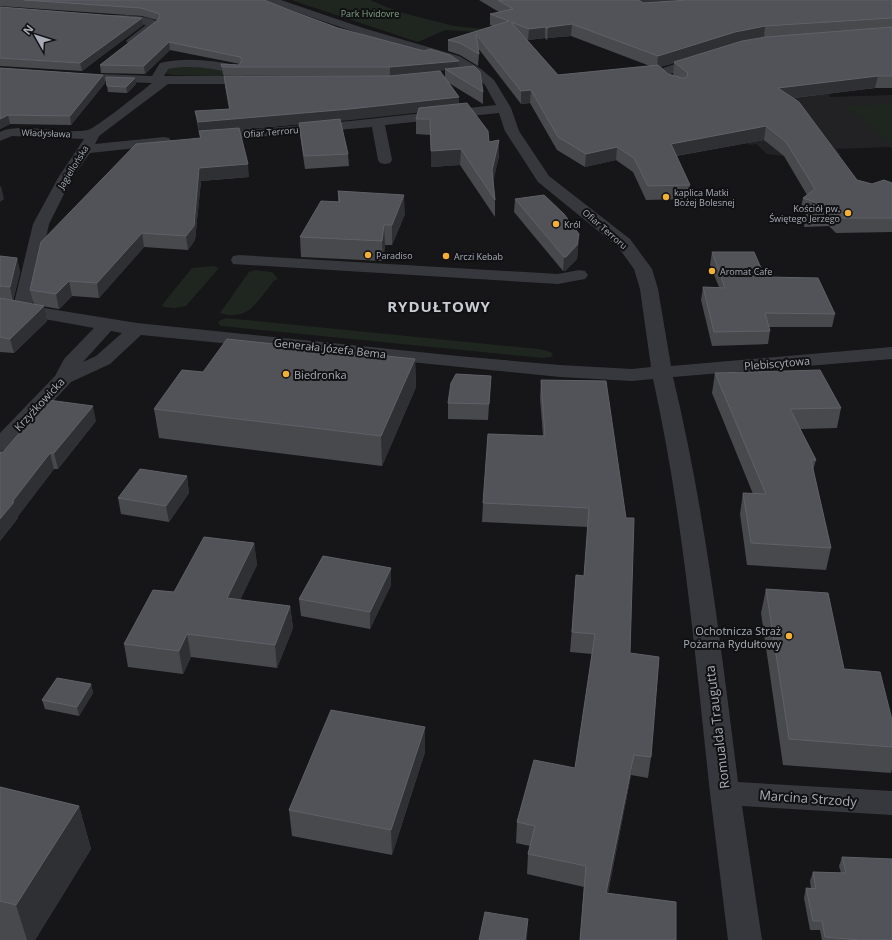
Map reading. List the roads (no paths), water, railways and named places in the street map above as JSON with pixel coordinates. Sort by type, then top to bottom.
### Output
[{"type":"street","name":"Ofiar Terroru","points":[[270,0],[359,30],[455,59],[477,72],[490,83],[504,108],[512,131],[543,179],[624,243],[643,269],[648,289],[662,373]]},
{"type":"street","points":[[103,18],[142,20],[154,24],[123,48]]},
{"type":"street","points":[[679,86],[661,73],[716,54]]},
{"type":"street","points":[[85,77],[98,68]]},
{"type":"street","points":[[455,74],[477,72]]},
{"type":"street","points":[[62,76],[161,80],[266,79]]},
{"type":"street","name":"Jagiellońska","points":[[22,310],[41,224],[65,178],[85,149],[93,134],[161,80]]},
{"type":"street","name":"Ofiar Terroru","points":[[197,138],[350,125],[504,108]]},
{"type":"street","points":[[378,122],[384,160]]},
{"type":"street","name":"Władysława","points":[[0,137],[10,132],[68,135],[93,134]]},
{"type":"street","points":[[85,149],[181,140]]},
{"type":"street","points":[[240,260],[558,279],[579,275]]},
{"type":"street","name":"Generała Józefa Bema","points":[[0,306],[106,326],[548,370],[632,375],[662,373]]},
{"type":"street","name":"Krzyżkowicka","points":[[0,445],[64,378],[71,363],[106,326]]},
{"type":"street","points":[[64,378],[103,360],[137,329]]},
{"type":"street","name":"Plebiscytowa","points":[[662,373],[892,353]]},
{"type":"street","name":"Romualda Traugutta","points":[[662,373],[676,434],[705,619],[725,792],[745,940]]},
{"type":"street","name":"Marcina Strzody","points":[[725,792],[892,803]]},
{"type":"place","name":"kaplica Matki Bożej Bolesnej","points":[[666,197]]},
{"type":"place","name":"Kościół pw. Świętego Jerzego","points":[[848,213]]},
{"type":"place","name":"Król","points":[[556,224]]},
{"type":"place","name":"Paradiso","points":[[368,255]]},
{"type":"place","name":"Arczi Kebab","points":[[446,256]]},
{"type":"place","name":"Aromat Cafe","points":[[712,271]]},
{"type":"place","name":"Biedronka","points":[[286,374]]},
{"type":"place","name":"Ochotnicza Straż Pożarna Rydułtowy","points":[[789,636]]},
{"type":"district","name":"RYDUŁTOWY","points":[[439,306]]},
{"type":"park label","name":"Park Hvidovre","points":[[370,13]]}]
